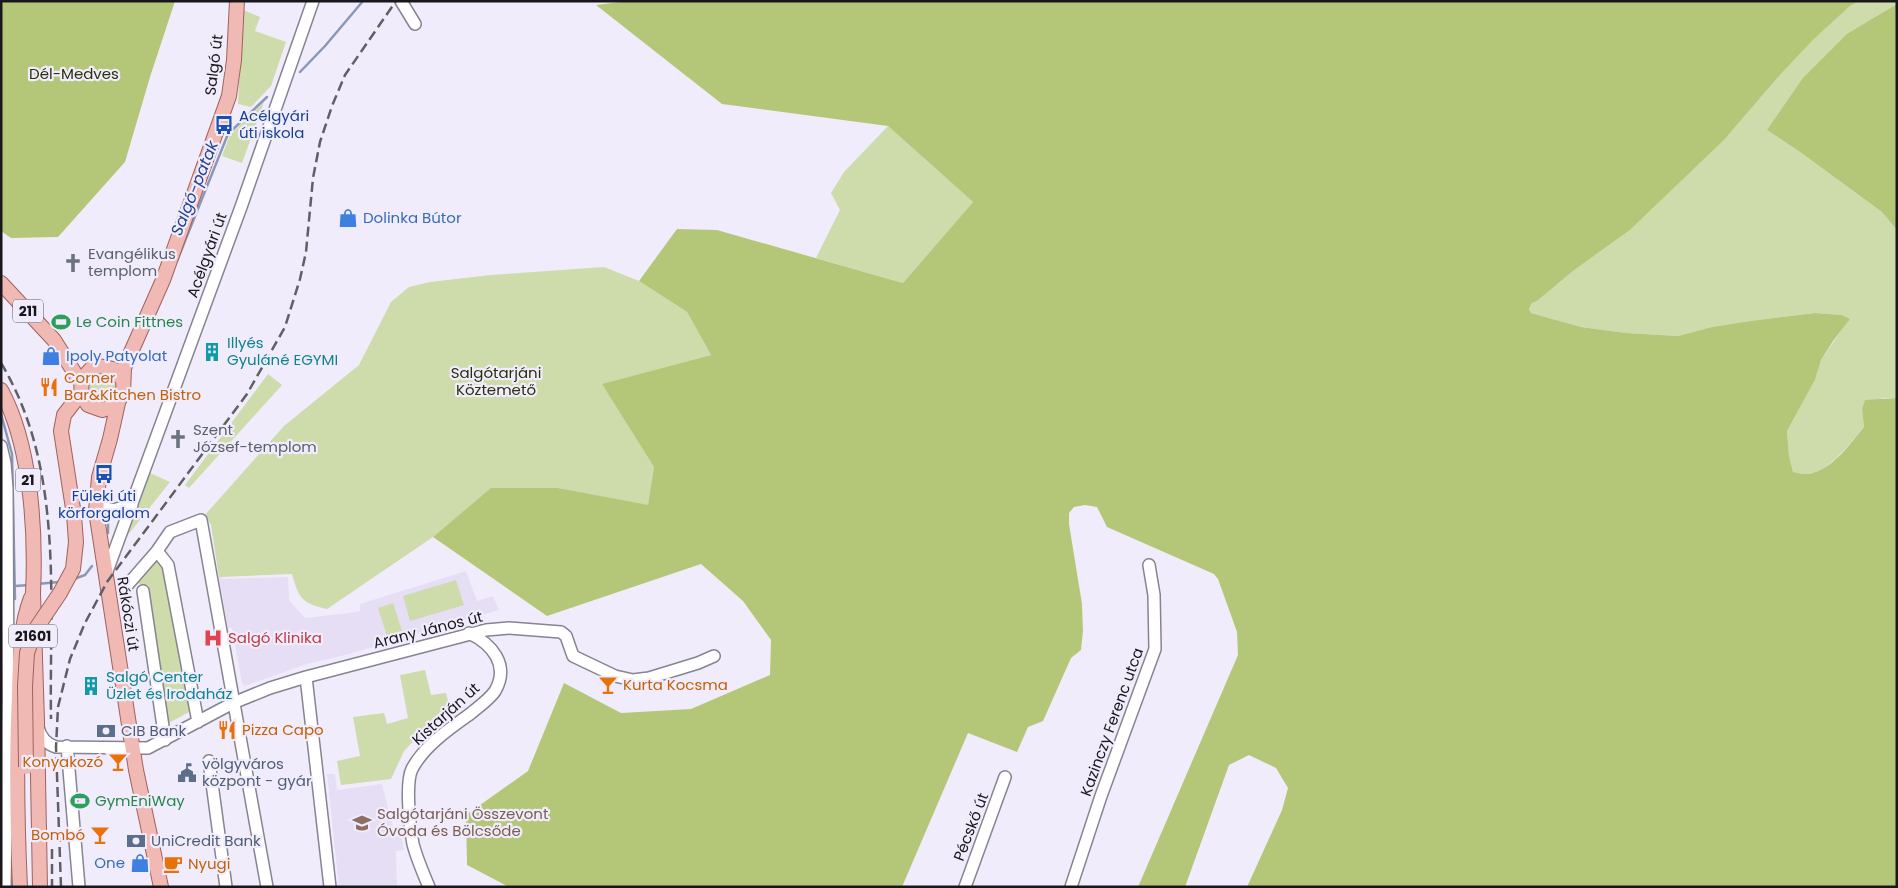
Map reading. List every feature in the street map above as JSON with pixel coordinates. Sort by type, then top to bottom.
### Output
[{"type":"main road","name":"Salgó út","points":[[142,328],[166,271],[229,96],[234,60],[237,1]]},
{"type":"main road","name":"211","points":[[1,283],[54,340],[75,358],[98,367],[113,369],[122,380],[123,394],[118,403],[110,439],[102,463]]},
{"type":"main road","points":[[81,388],[86,373],[126,349],[142,328]]},
{"type":"main road","points":[[122,380],[128,357],[142,328]]},
{"type":"main road","name":"211","points":[[54,340],[81,388],[83,400],[100,415],[104,429],[102,463]]},
{"type":"main road","name":"21601","points":[[29,887],[14,753],[25,686],[27,653],[36,630],[73,569],[76,542],[74,516],[62,431],[63,420],[81,388]]},
{"type":"main road","name":"21","points":[[1,390],[14,420],[24,455],[28,481],[34,575],[32,593],[40,887]]},
{"type":"main road","points":[[93,408],[109,409],[118,403]]},
{"type":"main road","name":"21601","points":[[63,447],[65,429],[69,421],[77,412],[93,408]]},
{"type":"main road","name":"Rákóczi út","points":[[102,463],[96,504],[133,748],[162,887]]},
{"type":"main road","name":"21","points":[[20,887],[14,753],[22,630],[24,615],[32,593]]},
{"type":"street","name":"Acélgyári út","points":[[106,574],[244,198],[313,1]]},
{"type":"street","points":[[401,1],[416,24]]},
{"type":"street","points":[[1,446],[5,463],[6,489],[4,600],[14,753],[5,887]]},
{"type":"street","points":[[96,504],[112,510],[132,506]]},
{"type":"street","points":[[124,589],[157,551],[170,532],[196,521],[233,703],[267,887]]},
{"type":"street","points":[[157,551],[168,565],[198,722]]},
{"type":"street","name":"Kazinczy Ferenc utca","points":[[1071,887],[1101,796],[1155,649],[1154,595],[1149,565]]},
{"type":"street","points":[[143,591],[165,740]]},
{"type":"street","name":"Arany János út","points":[[37,722],[39,732],[48,744],[56,747],[148,748],[233,703],[270,688],[469,633],[498,629],[562,632],[566,636],[574,656],[615,676],[633,680],[649,678],[698,663],[714,656]]},
{"type":"street","name":"Kistarján út","points":[[429,887],[413,843],[408,785],[412,770],[419,758],[434,742],[480,706],[494,692],[498,682],[500,663],[495,652],[494,636],[498,629]]},
{"type":"street","points":[[469,633],[486,643],[495,652]]},
{"type":"street","points":[[306,677],[330,887]]},
{"type":"street","points":[[114,748],[126,740],[131,732]]},
{"type":"street","points":[[67,746],[78,887]]},
{"type":"street","points":[[209,761],[226,887]]},
{"type":"street","name":"Pécskő út","points":[[965,887],[1005,777]]},
{"type":"shaded area","points":[[466,571],[477,601],[493,596],[499,610],[349,654],[307,664],[245,686],[242,683],[232,628],[228,628],[219,577],[224,579],[288,577],[289,600],[305,618],[360,611],[360,604]]},
{"type":"shaded area","name":"Salgótarjáni Összevont Óvoda és Bölcsőde","points":[[327,774],[335,774],[337,790],[382,784],[395,836],[401,834],[404,850],[396,851],[397,887],[339,887]]},
{"type":"green space","name":"Dél-Medves","points":[[1,1],[175,1],[125,162],[58,237],[11,238],[1,231]]},
{"type":"green space","points":[[629,1],[1859,1],[1850,6],[1813,40],[1724,140],[1630,230],[1532,303],[1529,309],[1531,313],[1581,327],[1626,333],[1678,336],[1712,327],[1815,313],[1842,315],[1850,319],[1821,360],[1815,380],[1787,431],[1789,456],[1793,472],[1809,474],[1826,467],[1840,455],[1864,427],[1862,410],[1865,400],[1897,398],[1897,887],[1247,887],[1282,810],[1288,788],[1276,768],[1249,755],[1229,765],[1185,887],[1138,887],[1238,655],[1237,632],[1218,579],[1214,574],[1107,527],[1097,507],[1085,505],[1074,507],[1069,513],[1069,524],[1082,604],[1083,631],[1081,650],[1071,658],[1043,721],[1028,727],[1017,752],[968,733],[902,887],[509,887],[467,865],[466,815],[528,771],[564,683],[621,713],[691,709],[770,675],[771,640],[743,601],[701,564],[547,616],[433,537],[491,488],[558,488],[648,505],[654,467],[602,384],[711,355],[687,312],[639,281],[677,229],[717,230],[903,283],[973,202],[888,126],[722,104],[596,5]]},
{"type":"green space","points":[[1859,1],[1897,1],[1897,4],[1887,10],[1767,130],[1882,212],[1897,230],[1897,398],[1883,398],[1862,410],[1864,427],[1846,448],[1825,467],[1809,474],[1803,474],[1793,472],[1789,456],[1787,431],[1815,380],[1821,360],[1849,319],[1842,315],[1815,313],[1712,327],[1678,336],[1626,333],[1581,327],[1531,313],[1529,309],[1532,303],[1630,230],[1724,140],[1813,40],[1850,6]]},
{"type":"green space","points":[[1897,4],[1897,230],[1882,212],[1767,130],[1803,78],[1847,34]]},
{"type":"green space","points":[[243,10],[260,17],[255,31],[286,42],[271,86],[251,107],[238,104]]},
{"type":"green space","points":[[264,102],[242,163],[222,156],[230,135]]},
{"type":"green space","points":[[888,126],[973,202],[903,283],[816,258],[840,210],[831,193],[844,172]]},
{"type":"green space","name":"Salgótarjáni Köztemető","points":[[604,267],[639,281],[687,312],[711,355],[603,384],[654,467],[648,506],[558,488],[492,488],[433,537],[327,609],[312,605],[303,599],[292,574],[219,577],[211,525],[205,515],[284,426],[359,365],[391,302],[409,287],[430,282],[491,275]]},
{"type":"green space","points":[[106,366],[123,394],[95,409],[82,379]]},
{"type":"green space","points":[[268,374],[282,385],[189,488],[185,485]]},
{"type":"green space","points":[[150,473],[170,482],[128,535]]},
{"type":"green space","points":[[155,558],[164,563],[193,710],[165,725],[143,587],[136,581]]},
{"type":"green space","points":[[456,580],[464,605],[410,621],[403,596]]},
{"type":"green space","points":[[393,603],[402,631],[387,636],[378,608]]},
{"type":"green space","points":[[425,670],[431,695],[446,693],[451,711],[424,730],[404,751],[391,779],[341,785],[337,761],[360,756],[353,717],[384,713],[387,724],[408,718],[400,675]]},
{"type":"waterway","name":"Salgó-patak","points":[[300,72],[363,1]]},
{"type":"waterway","name":"Salgó-patak","points":[[177,261],[228,134],[267,97]]},
{"type":"waterway","points":[[1,414],[12,454],[15,599]]},
{"type":"waterway","name":"Salgó-patak","points":[[108,518],[108,533]]},
{"type":"waterway","name":"Salgó-patak","points":[[74,579],[85,575],[92,566]]},
{"type":"waterway","name":"Salgó-patak","points":[[37,584],[59,582]]},
{"type":"waterway","name":"Salgó-patak","points":[[15,586],[29,585]]},
{"type":"railway","points":[[61,887],[56,747],[58,707],[70,659],[85,623],[107,582],[247,394],[285,327],[300,279],[306,252],[313,178],[320,142],[332,106],[345,75],[396,1]]},
{"type":"railway","points":[[1,363],[21,404],[36,447],[44,491],[49,536],[51,582],[51,719]]},
{"type":"railway","points":[[52,849],[52,887]]},
{"type":"place","name":"Acélgyári úti iskola","points":[[224,125]]},
{"type":"place","name":"Dolinka Bútor","points":[[348,218]]},
{"type":"place","name":"Evangélikus templom","points":[[73,263]]},
{"type":"place","name":"Le Coin Fittnes","points":[[61,322]]},
{"type":"place","name":"Illyés Gyuláné EGYMI","points":[[212,352]]},
{"type":"place","name":"Ipoly Patyolat","points":[[51,356]]},
{"type":"place","name":"Corner Bar&Kitchen Bistro","points":[[49,387]]},
{"type":"place","name":"Szent József-templom","points":[[178,439]]},
{"type":"place","name":"Füleki úti körforgalom","points":[[104,474]]},
{"type":"place","name":"Salgó Klinika","points":[[213,638]]},
{"type":"place","name":"Kurta Kocsma","points":[[608,685]]},
{"type":"place","name":"Salgó Center Üzlet és Irodaház","points":[[91,686]]},
{"type":"place","name":"Pizza Capo","points":[[227,730]]},
{"type":"place","name":"CIB Bank","points":[[106,731]]},
{"type":"place","name":"Konyakozó","points":[[118,762]]},
{"type":"place","name":"völgyváros központ - gyár","points":[[187,773]]},
{"type":"place","name":"GymEniWay","points":[[80,801]]},
{"type":"place","name":"Salgótarjáni Összevont Óvoda és Bölcsőde","points":[[362,823]]},
{"type":"place","name":"Bombó","points":[[100,835]]},
{"type":"place","name":"UniCredit Bank","points":[[136,841]]},
{"type":"place","name":"One","points":[[140,863]]},
{"type":"place","name":"Nyugi","points":[[173,864]]}]
